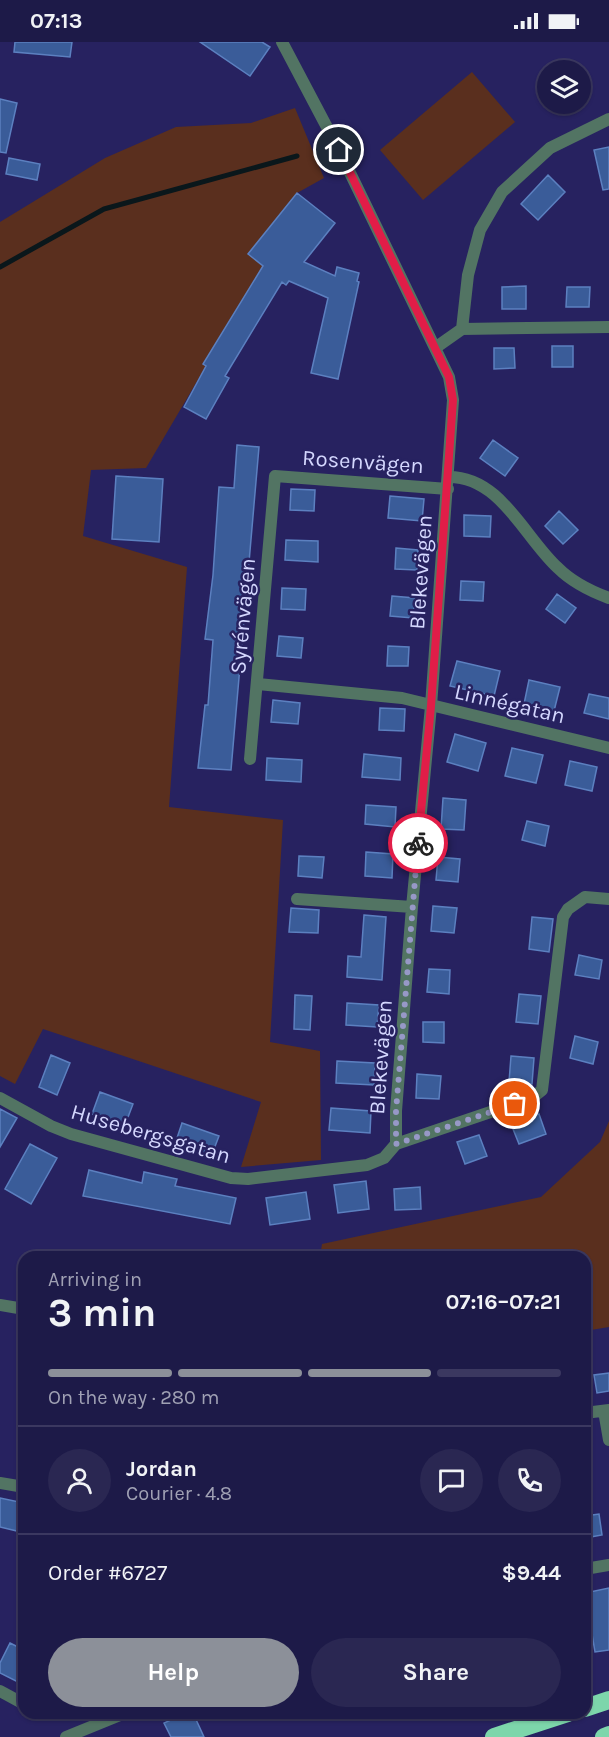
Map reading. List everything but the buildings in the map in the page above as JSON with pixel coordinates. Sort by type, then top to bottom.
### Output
[{"type":"highway","points":[[591,1706],[609,1700]]},
{"type":"highway","points":[[494,1737],[550,1719]]},
{"type":"highway","points":[[604,1737],[609,1735]]},
{"type":"street","name":"Blekevägen","points":[[282,42],[339,150],[449,377],[453,400],[431,706],[412,907],[396,1144]]},
{"type":"street","points":[[462,329],[468,275],[480,230],[502,192],[550,148],[609,119]]},
{"type":"street","points":[[435,348],[462,329],[609,327]]},
{"type":"street","name":"Rosenvägen","points":[[275,476],[448,483],[469,479],[493,494],[556,567],[574,581],[609,598]]},
{"type":"street","name":"Syrénvägen","points":[[250,759],[275,476]]},
{"type":"street","name":"Linnégatan","points":[[258,684],[402,698],[609,748]]},
{"type":"street","points":[[396,1144],[532,1098],[542,1090],[563,917],[568,909],[585,897],[609,898]]},
{"type":"street","points":[[297,899],[412,907]]},
{"type":"street","name":"Husebergsgatan","points":[[0,1098],[51,1126],[71,1134],[231,1178],[248,1179],[367,1166],[384,1158],[396,1144]]},
{"type":"street","points":[[0,1305],[18,1308]]},
{"type":"street","points":[[591,1412],[607,1410],[609,1440]]},
{"type":"street","points":[[0,1483],[18,1487]]},
{"type":"street","points":[[591,1568],[609,1565]]},
{"type":"street","points":[[0,1691],[18,1701]]},
{"type":"street","points":[[66,1737],[110,1719]]},
{"type":"shaded area","points":[[472,72],[515,122],[423,200],[380,150]]},
{"type":"shaded area","points":[[295,108],[324,178],[297,193],[248,254],[263,266],[203,364],[206,366],[146,468],[91,470],[83,536],[187,567],[169,807],[283,820],[270,1042],[320,1051],[321,1160],[241,1167],[261,1102],[43,1029],[15,1084],[0,1076],[0,222],[105,158],[176,127],[251,123]]},
{"type":"shaded area","points":[[609,1121],[609,1327],[591,1330],[591,1251],[321,1251],[322,1244],[541,1197],[600,1142]]},
{"type":"waterway","points":[[0,267],[104,209],[297,156]]},
{"type":"way so far","points":[[418,843],[396,1111],[396,1144],[515,1104]]},
{"type":"route","points":[[339,150],[449,377],[453,400],[453,428],[418,843]]}]
